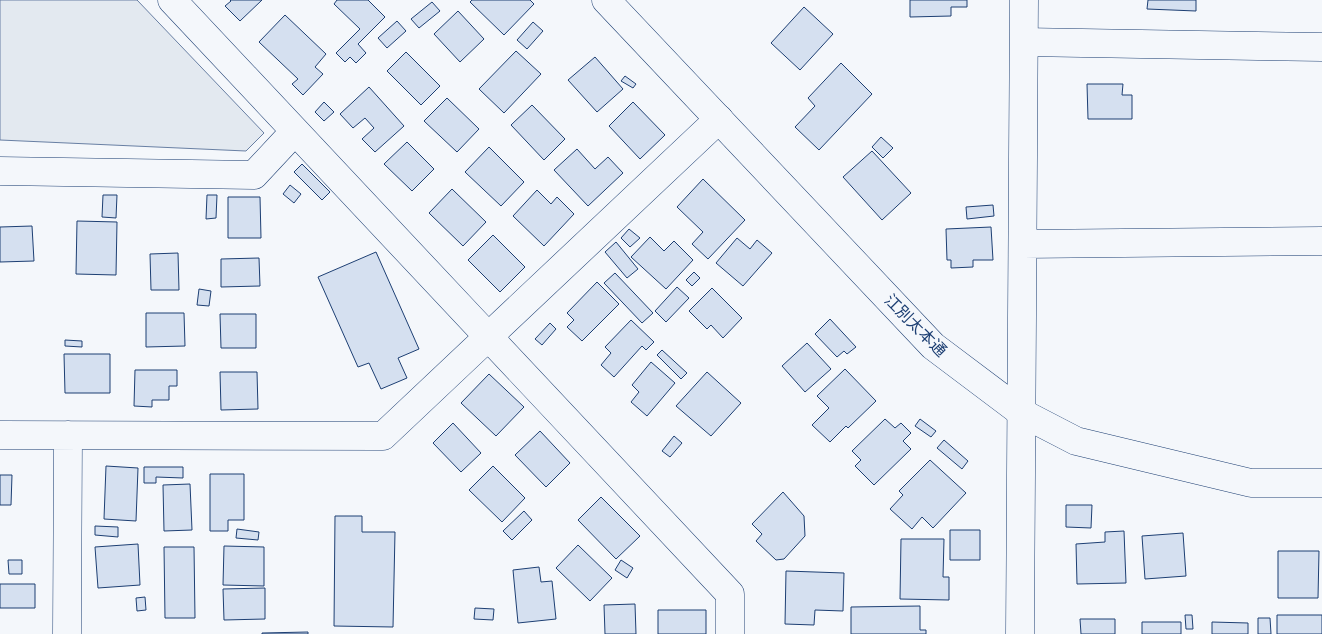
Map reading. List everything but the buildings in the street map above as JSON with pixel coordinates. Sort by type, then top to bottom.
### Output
[{"type":"street","points":[[172,0],[730,594],[730,634]]},
{"type":"street","name":"江別太本通","points":[[606,0],[933,346],[1022,414],[1076,441],[1251,483],[1322,483]]},
{"type":"street","points":[[1020,634],[1024,0]]},
{"type":"street","points":[[1024,42],[1322,47]]},
{"type":"street","points":[[0,435],[382,436],[719,119]]},
{"type":"street","points":[[0,171],[254,174],[295,131]]},
{"type":"street","points":[[1023,244],[1322,241]]},
{"type":"street","points":[[66,634],[68,435]]},
{"type":"shaded area","points":[[0,0],[137,0],[264,133],[246,151],[0,140]]}]
